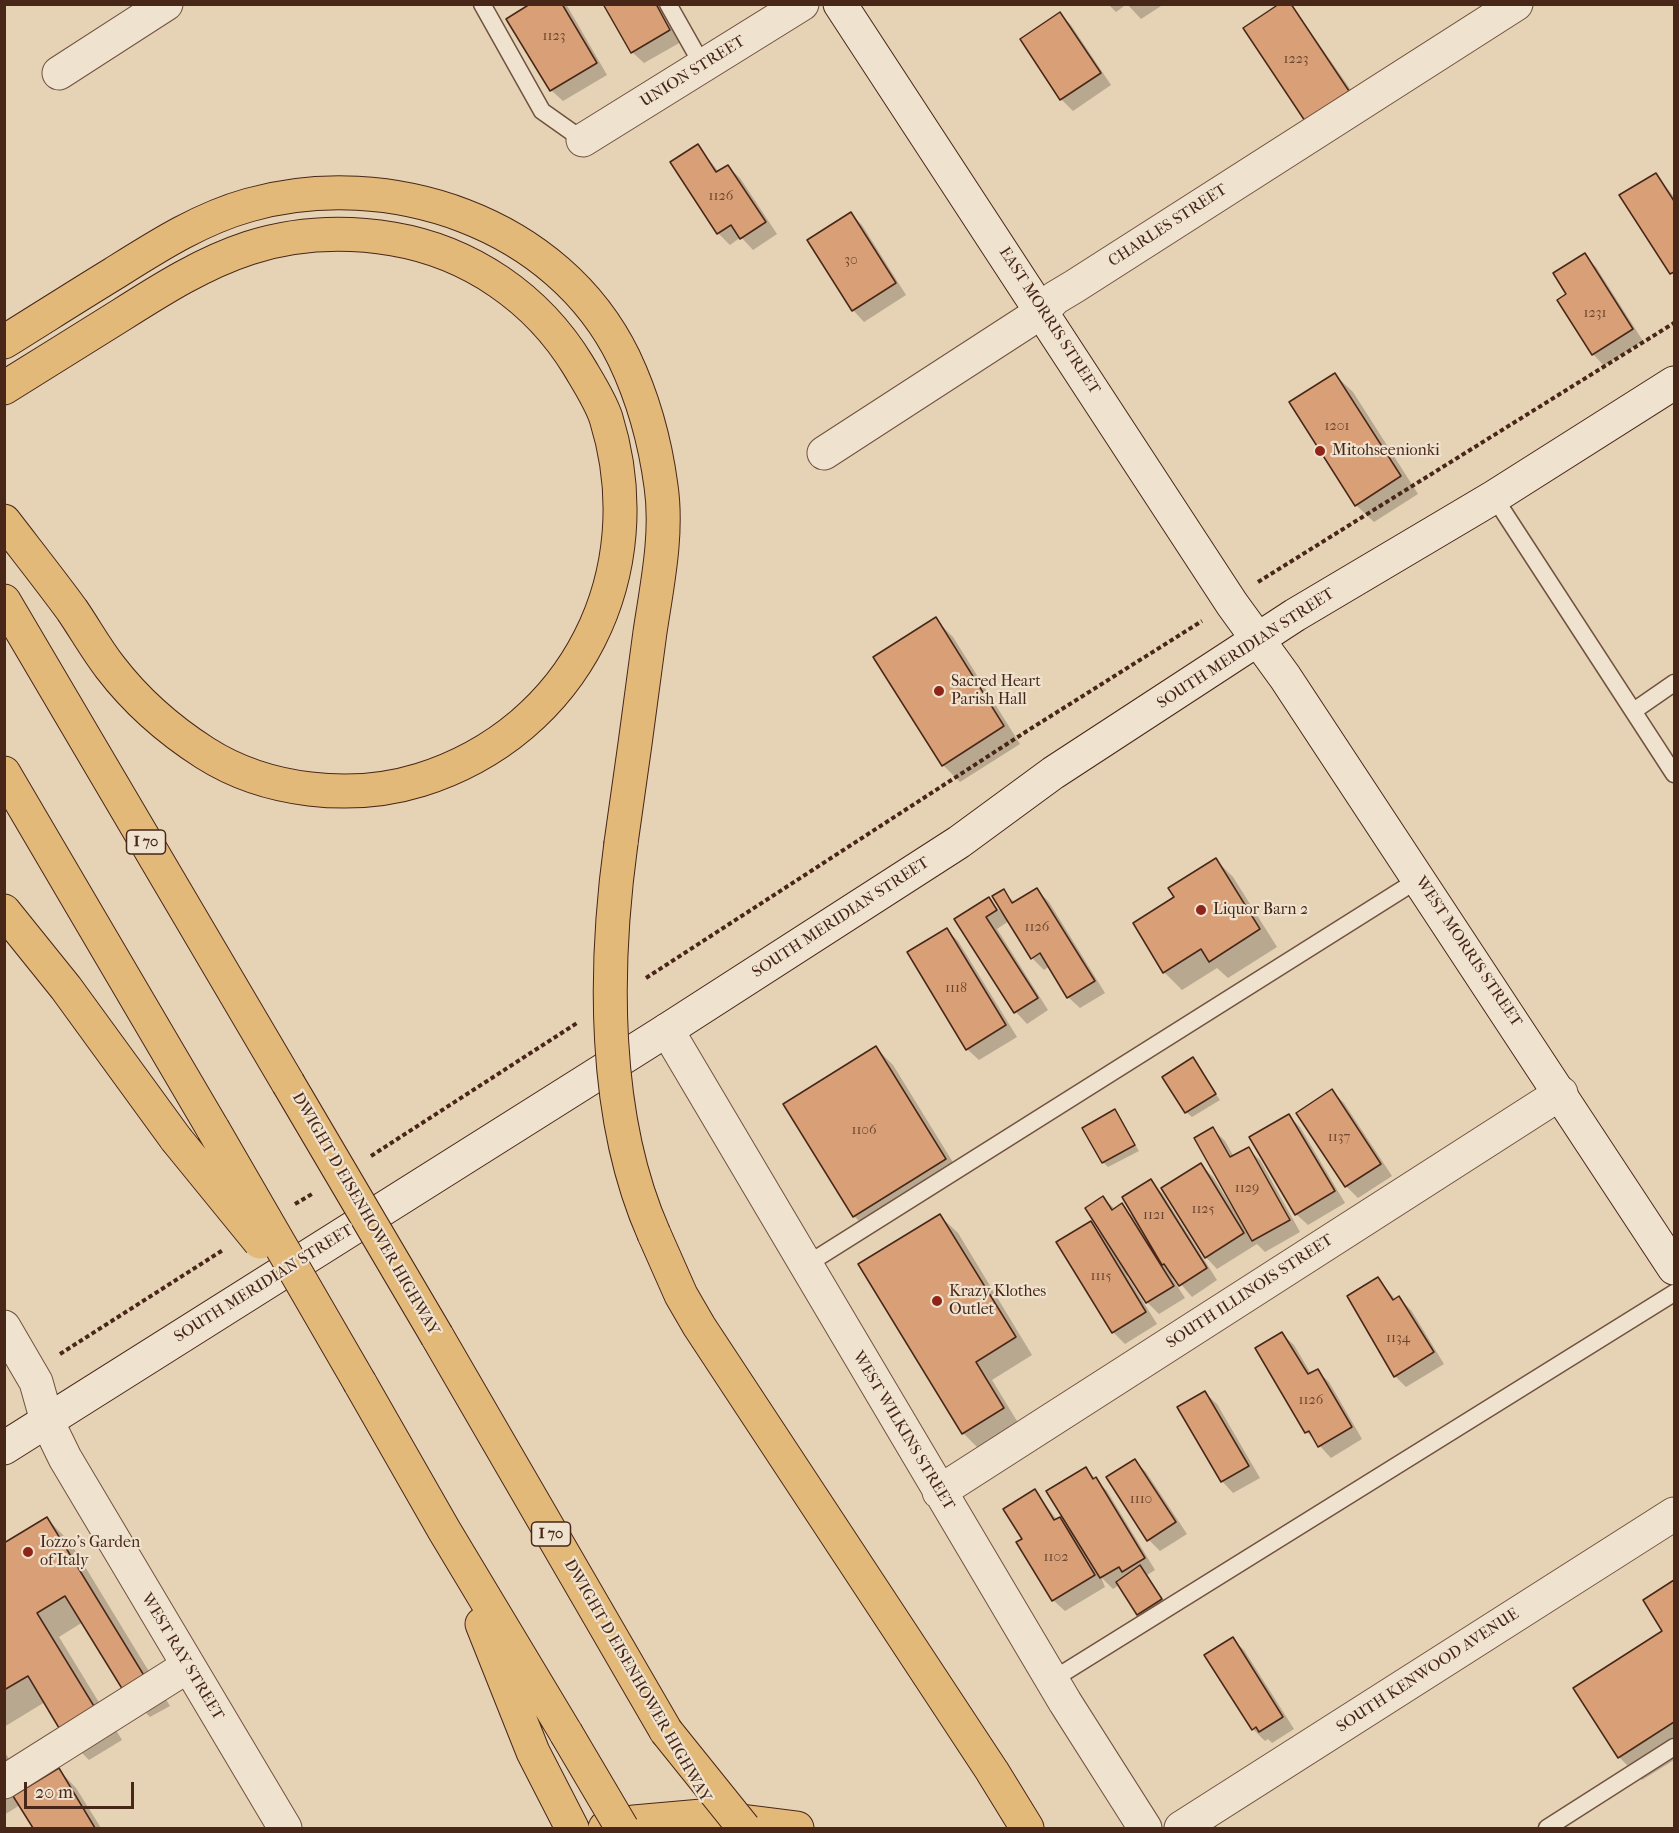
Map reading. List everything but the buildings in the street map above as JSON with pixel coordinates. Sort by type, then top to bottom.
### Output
[{"type":"highway","points":[[4,342],[172,237],[229,212],[300,195],[367,193],[431,205],[479,221],[515,240],[552,267],[588,303],[624,357],[650,420],[661,487],[661,555],[614,898],[609,968],[612,1033],[625,1133],[640,1197],[681,1295],[699,1326],[992,1771],[1027,1828]]},
{"type":"highway","points":[[4,388],[185,275],[249,248],[282,239],[333,233],[368,234],[416,243],[480,269],[526,301],[563,342],[605,415],[619,480],[621,531],[612,585],[587,644],[550,698],[526,722],[484,752],[454,767],[406,784],[348,790],[306,788],[272,781],[210,756],[182,737],[156,715],[110,666],[4,521]]},
{"type":"highway","name":"DWIGHT D EISENHOWER HIGHWAY","points":[[4,601],[724,1828]]},
{"type":"highway","points":[[4,773],[444,1530],[622,1828]]},
{"type":"highway","points":[[4,911],[43,957],[176,1139],[321,1316]]},
{"type":"highway","points":[[444,1530],[533,1752],[572,1828]]},
{"type":"highway","points":[[666,1731],[744,1828]]},
{"type":"highway","points":[[605,1828],[634,1822],[702,1816],[797,1828]]},
{"type":"street","points":[[58,74],[166,4]]},
{"type":"street","name":"UNION STREET","points":[[583,140],[802,4]]},
{"type":"street","name":"EAST MORRIS STREET","points":[[840,4],[1257,639]]},
{"type":"street","name":"CHARLES STREET","points":[[824,453],[1043,311],[1055,298],[1516,4]]},
{"type":"street","name":"SOUTH MERIDIAN STREET","points":[[4,1448],[667,1030],[959,842],[1053,773],[1204,677],[1257,639],[1494,497],[1674,383]]},
{"type":"street","name":"WEST MORRIS STREET","points":[[1257,639],[1285,676],[1562,1093],[1674,1268]]},
{"type":"street","name":"WEST WILKINS STREET","points":[[667,1030],[939,1492],[1052,1680],[1145,1828]]},
{"type":"street","name":"SOUTH ILLINOIS STREET","points":[[939,1492],[1562,1093]]},
{"type":"street","name":"WEST RAY STREET","points":[[4,1327],[36,1382],[47,1421],[64,1458],[285,1828]]},
{"type":"street","name":"SOUTH KENWOOD AVENUE","points":[[1181,1828],[1674,1514]]},
{"type":"street","points":[[4,1782],[188,1666]]},
{"type":"lane","points":[[482,4],[542,111],[583,140]]},
{"type":"lane","points":[[668,4],[703,66]]},
{"type":"lane","points":[[1494,497],[1635,710],[1674,774]]},
{"type":"lane","points":[[1635,710],[1674,683]]},
{"type":"lane","points":[[806,1265],[1419,879]]},
{"type":"lane","points":[[1052,1680],[1674,1293]]},
{"type":"lane","points":[[1547,1828],[1674,1747]]},
{"type":"path","points":[[1267,576],[1674,322]]},
{"type":"place","name":"Mitohseenionki","points":[[1320,451]]},
{"type":"place","name":"Sacred Heart Parish Hall","points":[[939,691]]},
{"type":"place","name":"Liquor Barn 2","points":[[1201,910]]},
{"type":"place","name":"Krazy Klothes Outlet","points":[[937,1301]]},
{"type":"place","name":"Iozzo's Garden of Italy","points":[[28,1552]]}]
